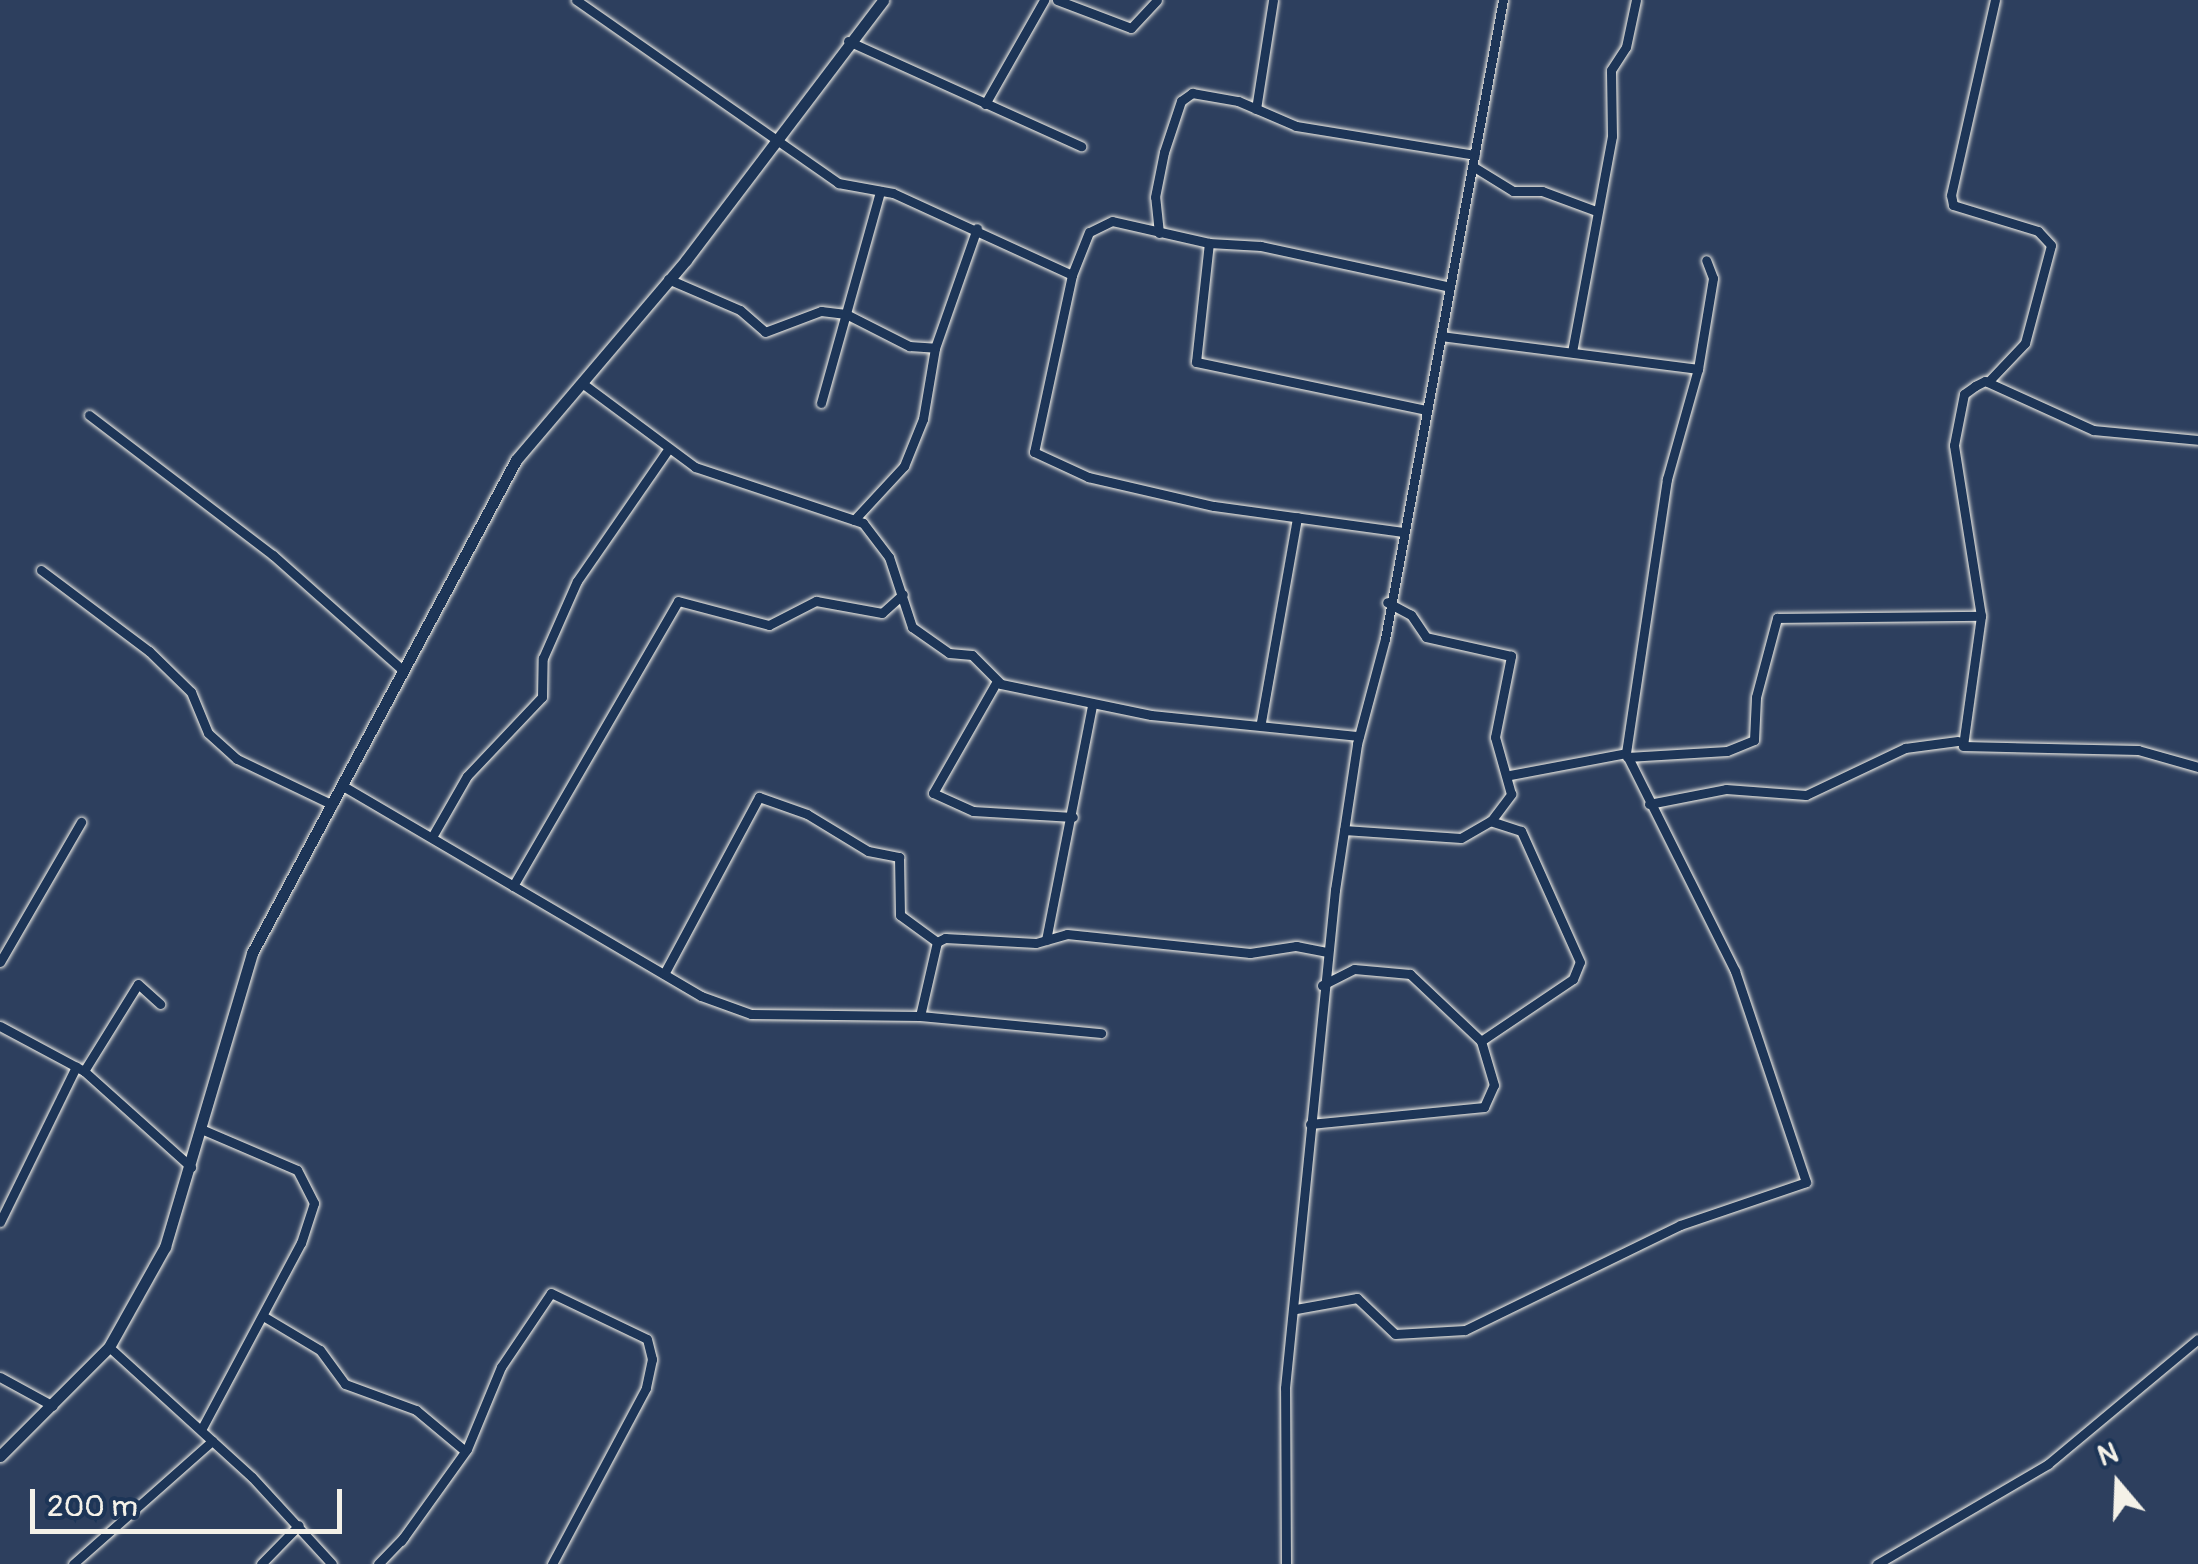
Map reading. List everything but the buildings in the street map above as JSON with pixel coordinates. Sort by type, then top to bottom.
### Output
[{"type":"street","points":[[576,0],[838,183],[880,191],[977,228],[1072,275]]},
{"type":"street","points":[[0,1456],[110,1346],[166,1246],[193,1169],[252,953],[344,786],[399,667],[516,460],[778,142],[848,41],[883,0]]},
{"type":"street","points":[[985,104],[1044,0]]},
{"type":"street","points":[[1057,0],[1131,28],[1157,0]]},
{"type":"street","points":[[1256,109],[1273,0]]},
{"type":"street","points":[[1286,1564],[1285,1388],[1296,1308],[1310,1124],[1320,1088],[1322,985],[1358,736],[1403,532],[1503,0]]},
{"type":"street","points":[[1572,352],[1612,136],[1611,70],[1626,47],[1636,0]]},
{"type":"street","points":[[1958,740],[1981,616],[1954,445],[1964,394],[1988,382],[2025,343],[2050,245],[2038,230],[1954,205],[1951,196],[1996,0]]},
{"type":"street","points":[[848,41],[1081,146]]},
{"type":"street","points":[[1159,233],[1155,197],[1181,101],[1201,93],[1296,126],[1475,156]]},
{"type":"street","points":[[1474,167],[1513,191],[1542,192],[1596,211]]},
{"type":"street","points":[[821,403],[880,191]]},
{"type":"street","points":[[1403,532],[1214,506],[1038,458],[1031,444],[1072,275],[1097,225],[1209,243],[1261,246],[1450,288]]},
{"type":"street","points":[[854,520],[904,466],[924,419],[935,348],[977,228]]},
{"type":"street","points":[[1209,243],[1196,362],[1426,410]]},
{"type":"street","points":[[1296,1308],[1357,1298],[1395,1334],[1464,1330],[1680,1224],[1806,1182],[1734,971],[1627,755],[1665,492],[1698,369],[1713,278],[1706,260]]},
{"type":"street","points":[[668,279],[740,310],[765,332],[820,311],[846,314],[909,346],[935,348]]},
{"type":"street","points":[[1441,336],[1698,369]]},
{"type":"street","points":[[1988,382],[2093,430],[2198,440]]},
{"type":"street","points":[[582,383],[666,451],[854,520],[878,534],[922,638],[972,655],[997,681],[1092,706],[1261,722],[1358,736]]},
{"type":"street","points":[[89,415],[273,555],[399,667]]},
{"type":"street","points":[[432,836],[467,776],[542,696],[543,658],[577,581],[666,451]]},
{"type":"street","points":[[1261,722],[1297,517]]},
{"type":"street","points":[[41,570],[150,651],[191,692],[208,732],[237,758],[333,805]]},
{"type":"street","points":[[513,886],[678,601],[769,625],[816,601],[882,613],[904,594]]},
{"type":"street","points":[[1344,830],[1461,838],[1491,822],[1511,794],[1510,775],[1495,738],[1511,656],[1426,637],[1411,615],[1387,602]]},
{"type":"street","points":[[1510,775],[1627,755],[1727,751],[1754,740],[1756,697],[1777,618],[1981,616]]},
{"type":"street","points":[[997,681],[933,793],[973,811],[1072,817]]},
{"type":"street","points":[[1046,940],[1092,706]]},
{"type":"street","points":[[1649,804],[1726,790],[1806,795],[1905,748],[1958,740],[2076,755],[2138,750],[2198,767]]},
{"type":"street","points":[[344,786],[664,974],[752,1014],[920,1016],[1101,1033]]},
{"type":"street","points":[[664,974],[759,797],[808,814],[868,851],[899,856],[900,915],[936,942],[1046,940],[1067,934],[1250,953],[1296,946],[1327,952]]},
{"type":"street","points":[[0,962],[82,822]]},
{"type":"street","points":[[1481,1042],[1573,979],[1580,962],[1521,831],[1491,822]]},
{"type":"street","points":[[920,1016],[936,942]]},
{"type":"street","points":[[1310,1124],[1484,1106],[1494,1085],[1481,1042],[1410,974],[1354,969],[1322,985]]},
{"type":"street","points":[[0,1222],[80,1069],[138,984],[160,1004]]},
{"type":"street","points":[[0,1026],[80,1069],[193,1169]]},
{"type":"street","points":[[200,1430],[301,1243],[311,1185],[297,1170],[203,1130]]},
{"type":"street","points":[[378,1564],[401,1541],[467,1449],[501,1367],[551,1292],[647,1340],[646,1388],[552,1564]]},
{"type":"street","points":[[262,1316],[320,1350],[358,1393],[416,1410],[467,1449]]},
{"type":"street","points":[[1877,1564],[2048,1464],[2198,1339]]},
{"type":"street","points":[[110,1346],[299,1525],[332,1564]]},
{"type":"street","points":[[0,1377],[53,1406]]},
{"type":"street","points":[[73,1564],[212,1441]]},
{"type":"street","points":[[260,1564],[299,1525]]}]
